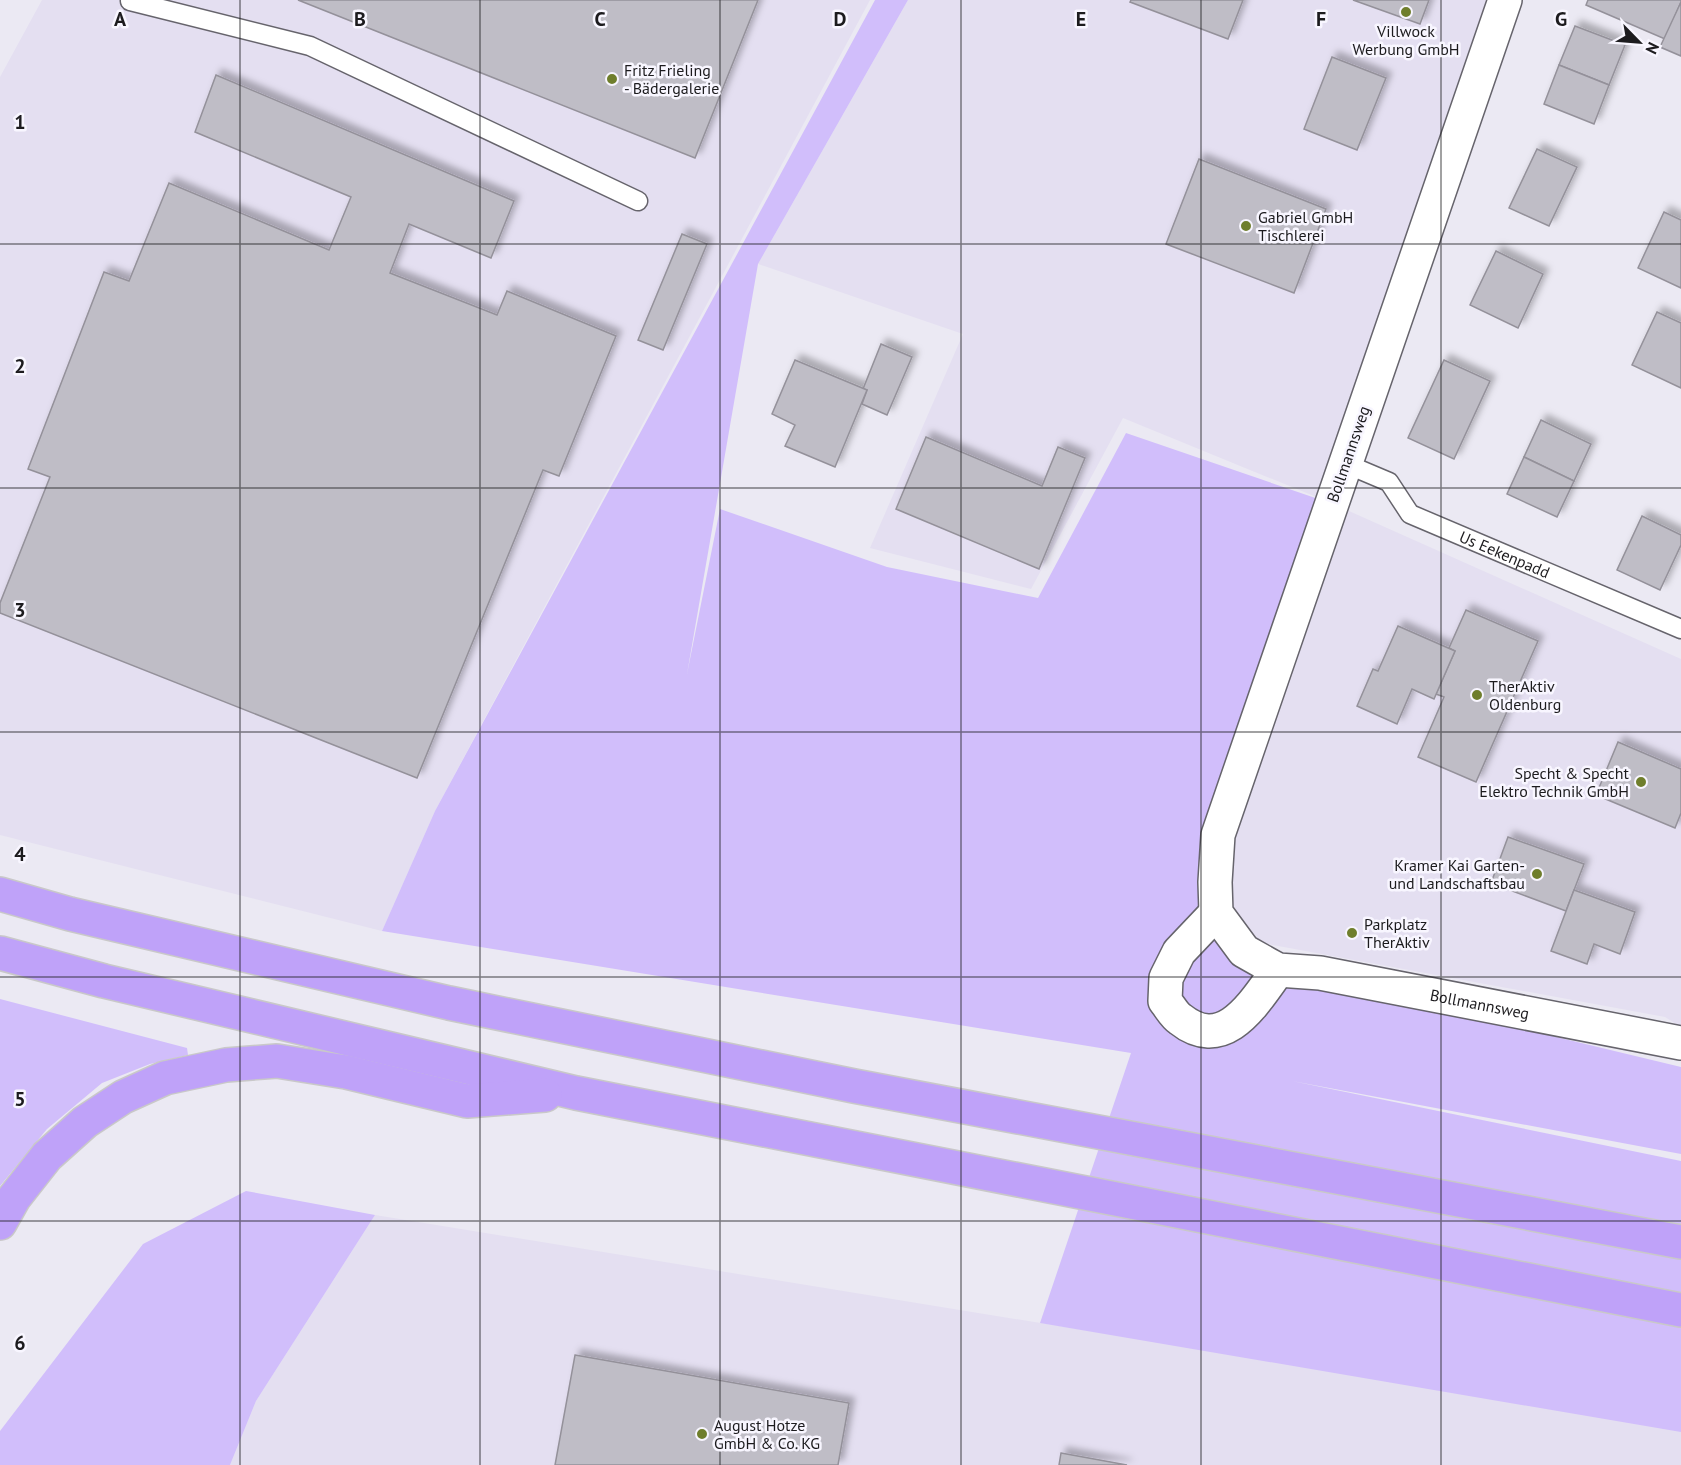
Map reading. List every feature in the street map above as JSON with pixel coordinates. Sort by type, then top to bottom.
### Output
[{"type":"highway","points":[[0,894],[70,914],[484,1010],[865,1088],[1681,1242]]},
{"type":"highway","points":[[0,952],[104,981],[576,1093],[1681,1310]]},
{"type":"highway","points":[[0,1223],[14,1198],[47,1156],[85,1122],[123,1096],[165,1078],[226,1065],[277,1061],[346,1072],[468,1101],[576,1093]]},
{"type":"street","name":"Bollmannsweg","points":[[1505,0],[1218,835],[1216,913],[1244,951],[1278,970],[1320,973],[1681,1043]]},
{"type":"street","points":[[1216,913],[1179,952],[1166,978],[1165,1001],[1180,1019],[1205,1031],[1231,1027],[1254,1004],[1278,970]]},
{"type":"lane","points":[[130,1],[310,46],[638,201]]},
{"type":"lane","name":"Us Eekenpadd","points":[[1344,463],[1389,482],[1410,514],[1681,628]]},
{"type":"shaded area","points":[[42,0],[870,0],[435,811],[382,931],[0,835],[0,77]]},
{"type":"shaded area","points":[[875,0],[908,0],[758,264],[687,674],[720,509],[887,567],[1038,598],[1126,433],[1330,503],[1218,835],[1216,903],[1278,970],[1681,1067],[1681,1154],[1292,1081],[1681,1161],[1681,1432],[1040,1323],[1131,1053],[382,931],[435,811]]},
{"type":"shaded area","points":[[908,0],[1505,0],[1331,503],[1123,418],[1031,589],[870,548],[963,334],[758,264]]},
{"type":"shaded area","points":[[1331,503],[1681,659],[1681,1027],[1665,1017],[1262,943],[1245,931],[1223,903],[1218,835]]},
{"type":"shaded area","points":[[0,999],[187,1048],[188,1055],[150,1064],[102,1083],[47,1129],[0,1186]]},
{"type":"shaded area","points":[[246,1191],[375,1215],[256,1401],[230,1465],[0,1465],[0,1431],[143,1244]]},
{"type":"shaded area","points":[[375,1215],[1681,1427],[1681,1465],[230,1465],[256,1401]]},
{"type":"building","name":"Fritz Frieling - Bädergalerie","points":[[298,0],[758,0],[695,158]]},
{"type":"building","points":[[1131,0],[1243,0],[1228,39],[1130,2]]},
{"type":"building","name":"Villwock Werbung GmbH","points":[[1353,0],[1429,0],[1420,24]]},
{"type":"building","points":[[1588,0],[1681,0],[1681,2],[1665,39],[1586,5]]},
{"type":"building","points":[[1681,2],[1681,56],[1660,47]]},
{"type":"building","points":[[1575,26],[1625,45],[1609,85],[1559,65]]},
{"type":"building","points":[[1332,57],[1386,78],[1357,150],[1304,129]]},
{"type":"building","points":[[1559,65],[1609,85],[1594,124],[1544,104]]},
{"type":"building","points":[[216,75],[514,201],[491,258],[409,224],[390,273],[497,315],[507,291],[616,336],[559,476],[543,470],[417,778],[0,613],[0,603],[50,477],[28,469],[104,272],[129,281],[169,183],[329,250],[351,197],[195,132]]},
{"type":"building","points":[[1537,149],[1577,167],[1549,226],[1509,208]]},
{"type":"building","name":"Gabriel GmbH Tischlerei","points":[[1199,159],[1326,209],[1294,293],[1166,244]]},
{"type":"building","points":[[1664,212],[1681,220],[1681,288],[1638,268]]},
{"type":"building","points":[[682,234],[707,244],[663,350],[638,340]]},
{"type":"building","points":[[1496,251],[1543,274],[1518,328],[1470,305]]},
{"type":"building","points":[[1657,312],[1681,323],[1681,388],[1632,365]]},
{"type":"building","points":[[881,344],[912,357],[887,415],[862,404],[867,390],[863,389]]},
{"type":"building","points":[[795,360],[867,390],[835,467],[785,446],[795,425],[772,414]]},
{"type":"building","points":[[1444,360],[1490,381],[1454,459],[1408,438]]},
{"type":"building","points":[[1541,420],[1591,444],[1574,481],[1524,457]]},
{"type":"building","points":[[926,437],[1042,486],[1058,447],[1085,458],[1039,569],[896,509]]},
{"type":"building","points":[[1524,457],[1574,481],[1557,517],[1507,494]]},
{"type":"building","points":[[1642,516],[1681,535],[1681,545],[1660,590],[1617,570]]},
{"type":"building","name":"TherAktiv Oldenburg","points":[[1466,610],[1538,641],[1476,782],[1418,757],[1444,697],[1436,694],[1455,651],[1449,648]]},
{"type":"building","points":[[1398,626],[1455,651],[1434,699],[1412,689],[1397,724],[1357,706],[1373,669],[1378,671]]},
{"type":"building","name":"Specht & Specht Elektro Technik GmbH","points":[[1618,742],[1681,769],[1681,813],[1675,828],[1596,795]]},
{"type":"building","name":"Kramer Kai Garten- und Landschaftsbau","points":[[1508,837],[1584,864],[1566,911],[1491,883]]},
{"type":"building","points":[[1574,890],[1635,912],[1620,954],[1594,944],[1587,964],[1551,951]]},
{"type":"building","name":"August Hotze GmbH & Co. KG","points":[[575,1355],[849,1403],[838,1465],[555,1465]]},
{"type":"building","points":[[1061,1453],[1127,1465],[1059,1465]]},
{"type":"place","name":"Villwock Werbung GmbH","points":[[1406,12]]},
{"type":"place","name":"Fritz Frieling - Bädergalerie","points":[[612,79]]},
{"type":"place","name":"Gabriel GmbH Tischlerei","points":[[1246,226]]},
{"type":"place","name":"TherAktiv Oldenburg","points":[[1477,695]]},
{"type":"place","name":"Specht & Specht Elektro Technik GmbH","points":[[1641,782]]},
{"type":"place","name":"Kramer Kai Garten- und Landschaftsbau","points":[[1537,874]]},
{"type":"place","name":"Parkplatz TherAktiv","points":[[1352,933]]},
{"type":"place","name":"August Hotze GmbH & Co. KG","points":[[702,1434]]}]
